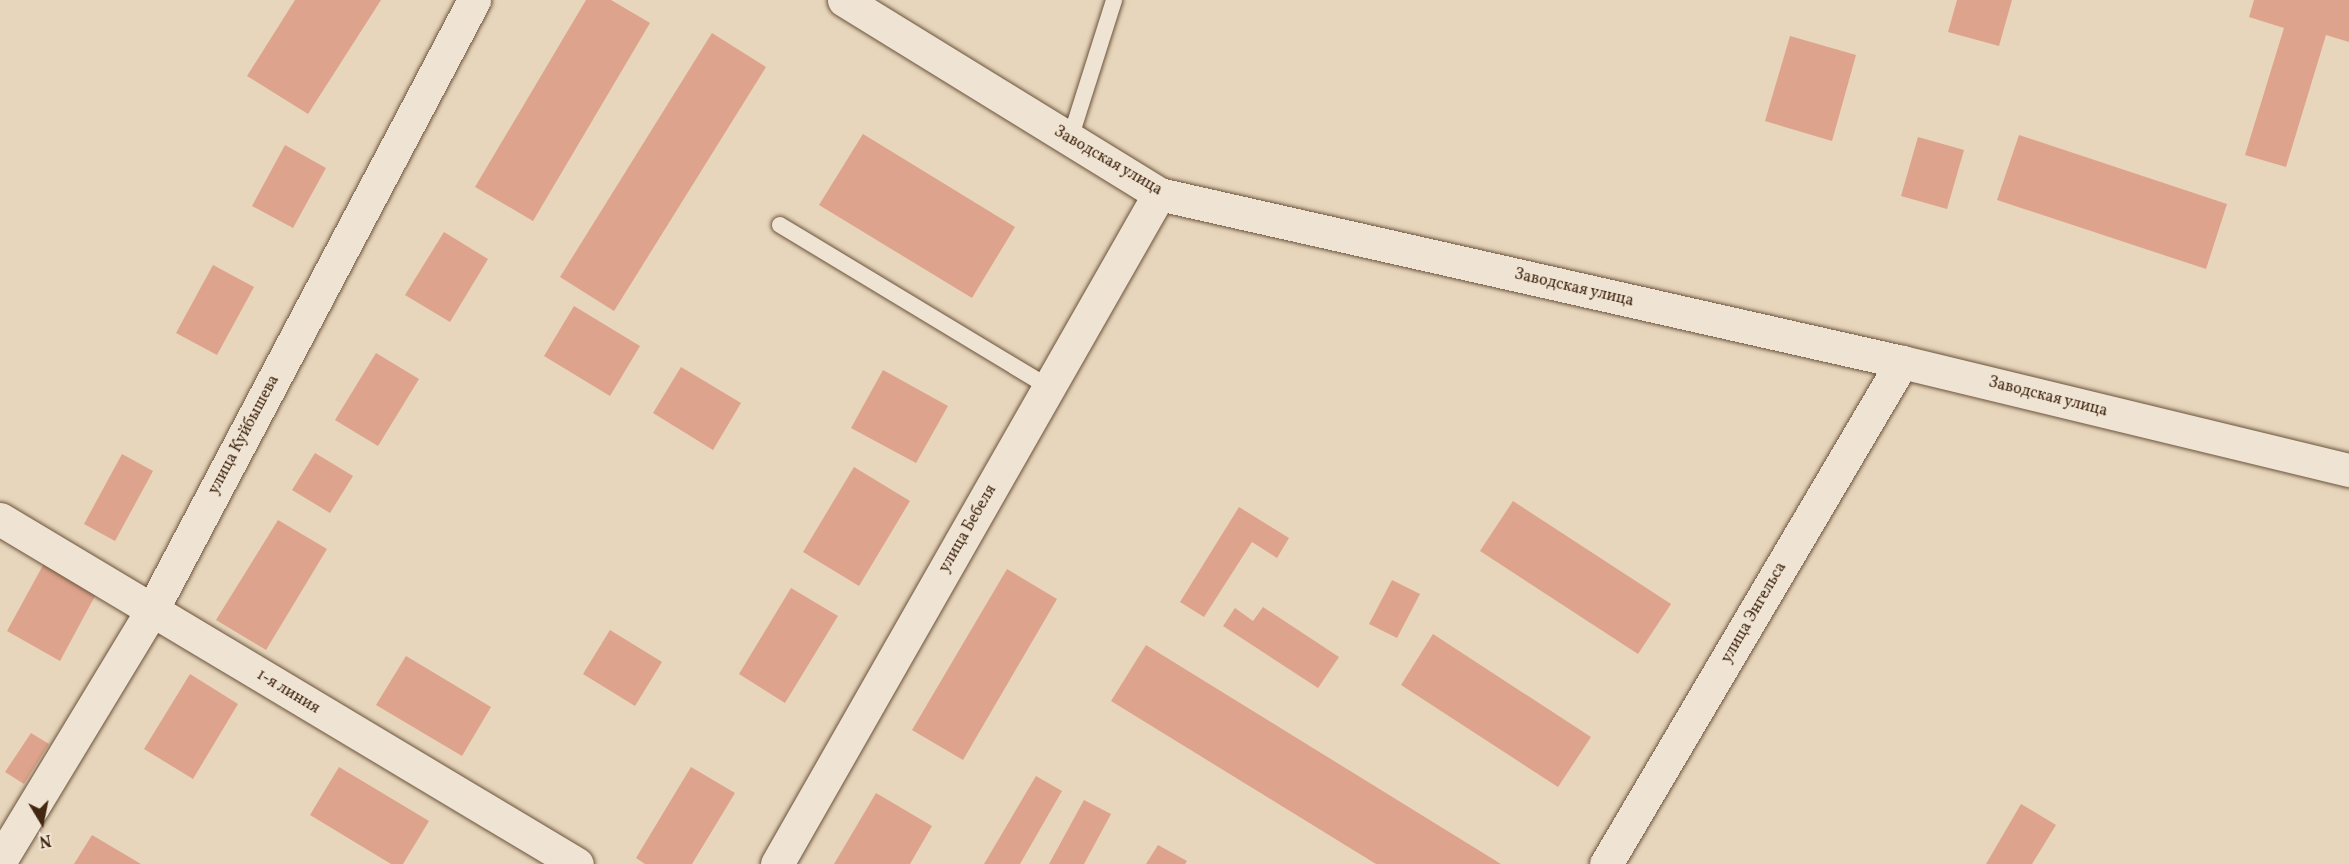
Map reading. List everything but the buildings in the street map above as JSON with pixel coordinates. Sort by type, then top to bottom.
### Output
[{"type":"street","name":"улица Куйбышева","points":[[0,861],[152,610],[474,0]]},
{"type":"street","name":"Заводская улица","points":[[844,0],[1159,194],[1902,362],[2349,470]]},
{"type":"street","name":"улица Бебеля","points":[[777,864],[1159,194]]},
{"type":"street","name":"улица Энгельса","points":[[1606,864],[1902,362]]},
{"type":"street","name":"1-я линия","points":[[0,519],[578,864]]},
{"type":"lane","points":[[1070,139],[1114,0]]},
{"type":"lane","points":[[780,225],[1049,387]]}]
